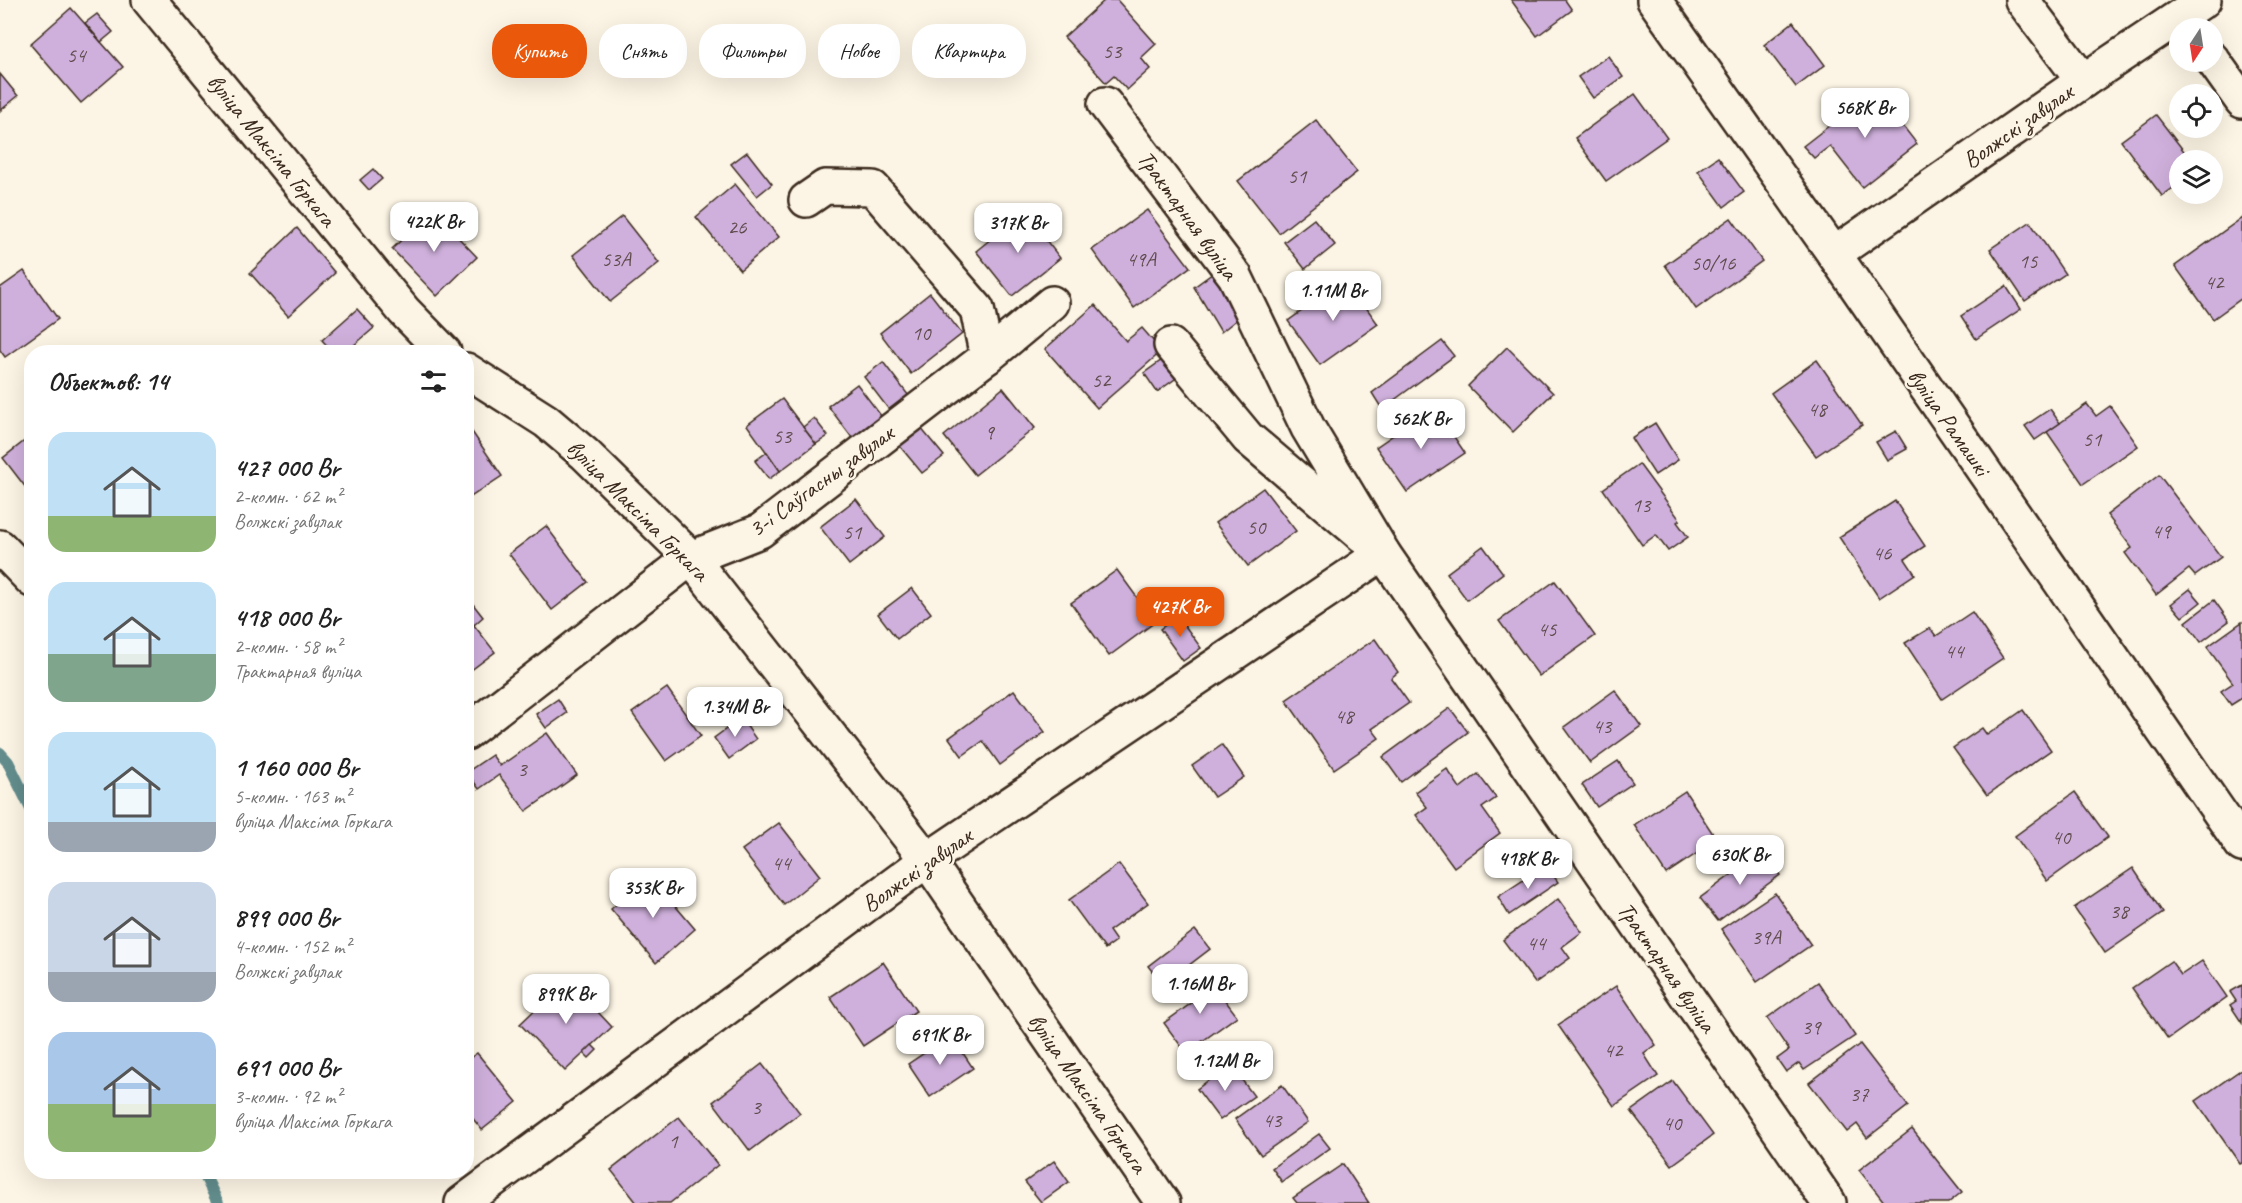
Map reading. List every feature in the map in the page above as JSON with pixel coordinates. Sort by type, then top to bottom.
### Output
[{"type":"street","name":"вуліца Максіма Горкага","points":[[149,0],[404,311],[437,345]]},
{"type":"street","name":"вуліца Рамашкі","points":[[1654,0],[1834,255],[2242,845]]},
{"type":"street","points":[[2022,0],[2083,81]]},
{"type":"street","name":"Волжскі завулак","points":[[1834,255],[2083,81],[2192,15]]},
{"type":"street","points":[[2221,72],[2242,101]]},
{"type":"street","name":"Трактарная вуліца","points":[[1106,104],[1235,276],[1308,428],[1383,553],[1829,1203]]},
{"type":"street","points":[[806,200],[825,187],[873,188],[977,309],[987,357]]},
{"type":"street","name":"3-і Саўгасны завулак","points":[[474,727],[692,558],[760,531],[987,357],[1052,303]]},
{"type":"street","name":"Трактарная вуліца","points":[[1171,345],[1248,438],[1383,553]]},
{"type":"street","name":"вуліца Максіма Горкага","points":[[474,375],[546,421],[585,454],[692,558],[927,860],[1163,1203]]},
{"type":"street","points":[[0,547],[24,572]]},
{"type":"street","name":"Волжскі завулак","points":[[462,1203],[927,860],[1383,553]]},
{"type":"building","points":[[1105,0],[1117,0],[1156,44],[1141,58],[1150,69],[1127,90],[1114,76],[1106,83],[1064,37]]},
{"type":"building","points":[[1511,0],[1565,0],[1572,10],[1537,36]]},
{"type":"building","points":[[71,8],[123,67],[81,103],[30,44]]},
{"type":"building","points":[[97,14],[113,32],[101,42],[85,23]]},
{"type":"building","points":[[1793,22],[1825,65],[1796,87],[1764,45]]},
{"type":"building","points":[[1608,56],[1623,77],[1593,98],[1578,77]]},
{"type":"building","points":[[0,74],[18,96],[0,111]]},
{"type":"building","points":[[1875,90],[1917,144],[1862,187],[1830,146],[1814,158],[1803,146]]},
{"type":"building","points":[[1635,94],[1667,138],[1606,181],[1575,138]]},
{"type":"building","points":[[2156,115],[2169,132],[2169,138],[2174,138],[2183,150],[2169,150],[2169,191],[2162,196],[2121,141]]},
{"type":"building","points":[[1316,120],[1357,172],[1279,233],[1238,181]]},
{"type":"building","points":[[747,152],[772,184],[757,196],[731,164]]},
{"type":"building","points":[[1718,157],[1744,192],[1724,207],[1698,171]]},
{"type":"building","points":[[373,169],[382,179],[369,190],[360,180]]},
{"type":"building","points":[[735,184],[779,237],[740,270],[696,217]]},
{"type":"building","points":[[432,210],[477,257],[437,296],[392,249]]},
{"type":"building","points":[[1147,210],[1190,267],[1134,308],[1092,250]]},
{"type":"building","points":[[1024,212],[1060,258],[1012,296],[976,251]]},
{"type":"building","points":[[622,216],[659,263],[610,302],[573,255]]},
{"type":"building","points":[[1731,218],[1762,261],[1696,309],[1665,265]]},
{"type":"building","points":[[2242,218],[2242,298],[2213,319],[2175,266]]},
{"type":"building","points":[[1314,219],[1335,245],[1305,269],[1284,242]]},
{"type":"building","points":[[2030,222],[2065,274],[2025,301],[1990,249]]},
{"type":"building","points":[[297,228],[335,273],[288,316],[250,273]]},
{"type":"building","points":[[1220,268],[1245,313],[1221,332],[1194,287]]},
{"type":"building","points":[[24,271],[58,319],[5,357],[0,350],[0,288]]},
{"type":"building","points":[[1346,279],[1378,324],[1320,365],[1288,321]]},
{"type":"building","points":[[2006,286],[2021,309],[1976,339],[1961,316]]},
{"type":"building","points":[[930,293],[962,334],[911,374],[880,333]]},
{"type":"building","points":[[1095,305],[1126,341],[1142,328],[1162,351],[1097,408],[1045,349]]},
{"type":"building","points":[[357,309],[374,328],[354,345],[327,345],[322,340]]},
{"type":"building","points":[[1442,341],[1454,356],[1382,409],[1372,393]]},
{"type":"building","points":[[1507,347],[1553,393],[1513,432],[1468,386]]},
{"type":"building","points":[[1169,355],[1182,374],[1157,392],[1144,373]]},
{"type":"building","points":[[1817,360],[1862,425],[1816,456],[1771,393]]},
{"type":"building","points":[[883,362],[912,400],[893,415],[864,377]]},
{"type":"building","points":[[857,384],[885,421],[856,443],[828,406]]},
{"type":"building","points":[[1003,388],[1035,428],[975,475],[944,436]]},
{"type":"building","points":[[782,399],[816,444],[780,471],[747,425]]},
{"type":"building","points":[[2087,404],[2096,416],[2110,406],[2138,446],[2083,484],[2047,432]]},
{"type":"building","points":[[1434,407],[1465,453],[1407,492],[1376,447]]},
{"type":"building","points":[[2050,409],[2060,423],[2035,440],[2025,426]]},
{"type":"building","points":[[814,418],[828,436],[816,444],[803,427]]},
{"type":"building","points":[[1655,423],[1678,460],[1655,475],[1631,438]]},
{"type":"building","points":[[920,427],[944,456],[922,473],[898,444]]},
{"type":"building","points":[[1896,431],[1907,449],[1887,460],[1876,442]]},
{"type":"building","points":[[474,435],[502,476],[474,495]]},
{"type":"building","points":[[24,441],[24,485],[3,458]]},
{"type":"building","points":[[767,452],[780,471],[769,479],[755,461]]},
{"type":"building","points":[[1639,464],[1680,520],[1677,522],[1688,537],[1668,551],[1656,535],[1642,545],[1603,489]]},
{"type":"building","points":[[2159,475],[2221,557],[2195,576],[2189,569],[2156,595],[2125,553],[2132,548],[2107,515]]},
{"type":"building","points":[[1263,488],[1296,531],[1248,566],[1215,523]]},
{"type":"building","points":[[856,499],[885,537],[849,565],[820,527]]},
{"type":"building","points":[[1895,501],[1925,546],[1905,559],[1915,574],[1879,598],[1839,537]]},
{"type":"building","points":[[546,526],[588,582],[552,610],[509,554]]},
{"type":"building","points":[[1483,546],[1503,573],[1467,600],[1447,573]]},
{"type":"building","points":[[1117,570],[1155,622],[1109,656],[1071,603]]},
{"type":"building","points":[[1555,581],[1595,636],[1539,676],[1499,621]]},
{"type":"building","points":[[912,588],[931,613],[897,639],[878,614]]},
{"type":"building","points":[[2190,589],[2201,602],[2182,617],[2171,604]]},
{"type":"building","points":[[2214,600],[2229,621],[2201,642],[2186,622]]},
{"type":"building","points":[[474,605],[483,617],[474,625]]},
{"type":"building","points":[[1972,612],[2003,658],[1942,699],[1905,643],[1930,628],[1936,636]]},
{"type":"building","points":[[1178,616],[1201,648],[1183,661],[1160,629]]},
{"type":"building","points":[[2242,622],[2242,698],[2231,705],[2221,691],[2233,683],[2207,647]]},
{"type":"building","points":[[474,625],[495,652],[474,668]]},
{"type":"building","points":[[1375,639],[1398,672],[1391,678],[1409,703],[1372,729],[1379,738],[1334,769],[1286,700]]},
{"type":"building","points":[[667,688],[701,736],[666,761],[632,713]]},
{"type":"building","points":[[1014,690],[1045,732],[1000,765],[983,741],[962,756],[949,738]]},
{"type":"building","points":[[1615,690],[1641,726],[1590,763],[1564,727]]},
{"type":"building","points":[[558,699],[567,713],[546,728],[536,714]]},
{"type":"building","points":[[1450,708],[1468,732],[1401,782],[1383,757]]},
{"type":"building","points":[[2023,710],[2051,750],[1987,795],[1953,748],[1982,728],[1987,735]]},
{"type":"building","points":[[741,718],[756,739],[729,759],[714,738]]},
{"type":"building","points":[[547,733],[577,775],[526,811],[499,775],[479,789],[474,782],[474,767],[492,755],[500,766]]},
{"type":"building","points":[[1222,745],[1244,777],[1214,797],[1192,766]]},
{"type":"building","points":[[1618,761],[1633,783],[1597,807],[1582,785]]},
{"type":"building","points":[[1447,769],[1460,788],[1478,774],[1496,798],[1482,808],[1500,833],[1454,867],[1416,815],[1427,807],[1415,792]]},
{"type":"building","points":[[1685,791],[1717,840],[1666,874],[1634,825]]},
{"type":"building","points":[[2075,792],[2108,837],[2047,881],[2015,836]]},
{"type":"building","points":[[779,823],[820,876],[784,905],[742,850]]},
{"type":"building","points":[[1762,852],[1780,875],[1718,921],[1700,898]]},
{"type":"building","points":[[1119,864],[1148,903],[1109,931],[1116,941],[1105,949],[1069,900]]},
{"type":"building","points":[[1546,865],[1558,882],[1509,915],[1498,897]]},
{"type":"building","points":[[2133,868],[2163,913],[2105,953],[2074,908]]},
{"type":"building","points":[[650,876],[695,929],[656,963],[611,909]]},
{"type":"building","points":[[1775,893],[1811,945],[1757,982],[1721,929]]},
{"type":"building","points":[[1558,899],[1582,932],[1562,947],[1570,958],[1535,983],[1503,940]]},
{"type":"building","points":[[1195,930],[1210,949],[1163,985],[1148,966]]},
{"type":"building","points":[[2171,961],[2181,975],[2202,961],[2227,997],[2168,1039],[2132,988]]},
{"type":"building","points":[[883,962],[916,1011],[863,1046],[830,997]]},
{"type":"building","points":[[1204,972],[1237,1016],[1186,1053],[1164,1023],[1197,999],[1186,985]]},
{"type":"building","points":[[567,979],[612,1027],[565,1071],[520,1024]]},
{"type":"building","points":[[1818,982],[1855,1036],[1804,1070],[1799,1063],[1786,1072],[1777,1059],[1789,1050],[1767,1018]]},
{"type":"building","points":[[2242,985],[2242,1023],[2230,1005],[2236,1001],[2230,992]]},
{"type":"building","points":[[1616,986],[1656,1045],[1644,1054],[1658,1076],[1614,1106],[1558,1025]]},
{"type":"building","points":[[951,1035],[973,1068],[930,1097],[908,1064]]},
{"type":"building","points":[[1860,1044],[1908,1106],[1867,1138],[1857,1124],[1847,1132],[1809,1083]]},
{"type":"building","points":[[592,1045],[597,1050],[589,1058],[584,1053]]},
{"type":"building","points":[[477,1053],[517,1102],[482,1130],[474,1120],[474,1055]]},
{"type":"building","points":[[762,1064],[800,1113],[750,1151],[713,1102]]},
{"type":"building","points":[[1230,1064],[1254,1096],[1220,1120],[1197,1089]]},
{"type":"building","points":[[2242,1069],[2242,1163],[2240,1164],[2196,1101]]},
{"type":"building","points":[[1673,1081],[1713,1135],[1672,1165],[1631,1111]]},
{"type":"building","points":[[1282,1085],[1308,1122],[1261,1155],[1235,1119]]},
{"type":"building","points":[[679,1117],[718,1165],[670,1203],[637,1203],[611,1170]]},
{"type":"building","points":[[1912,1129],[1962,1192],[1948,1203],[1885,1203],[1859,1170]]},
{"type":"building","points":[[1319,1134],[1330,1148],[1282,1182],[1272,1168]]},
{"type":"building","points":[[1054,1161],[1069,1182],[1041,1202],[1025,1182]]},
{"type":"building","points":[[1343,1164],[1369,1203],[1297,1203],[1293,1198]]},
{"type":"waterway","points":[[0,753],[8,762],[24,795]]},
{"type":"waterway","points":[[206,1179],[218,1203]]}]
